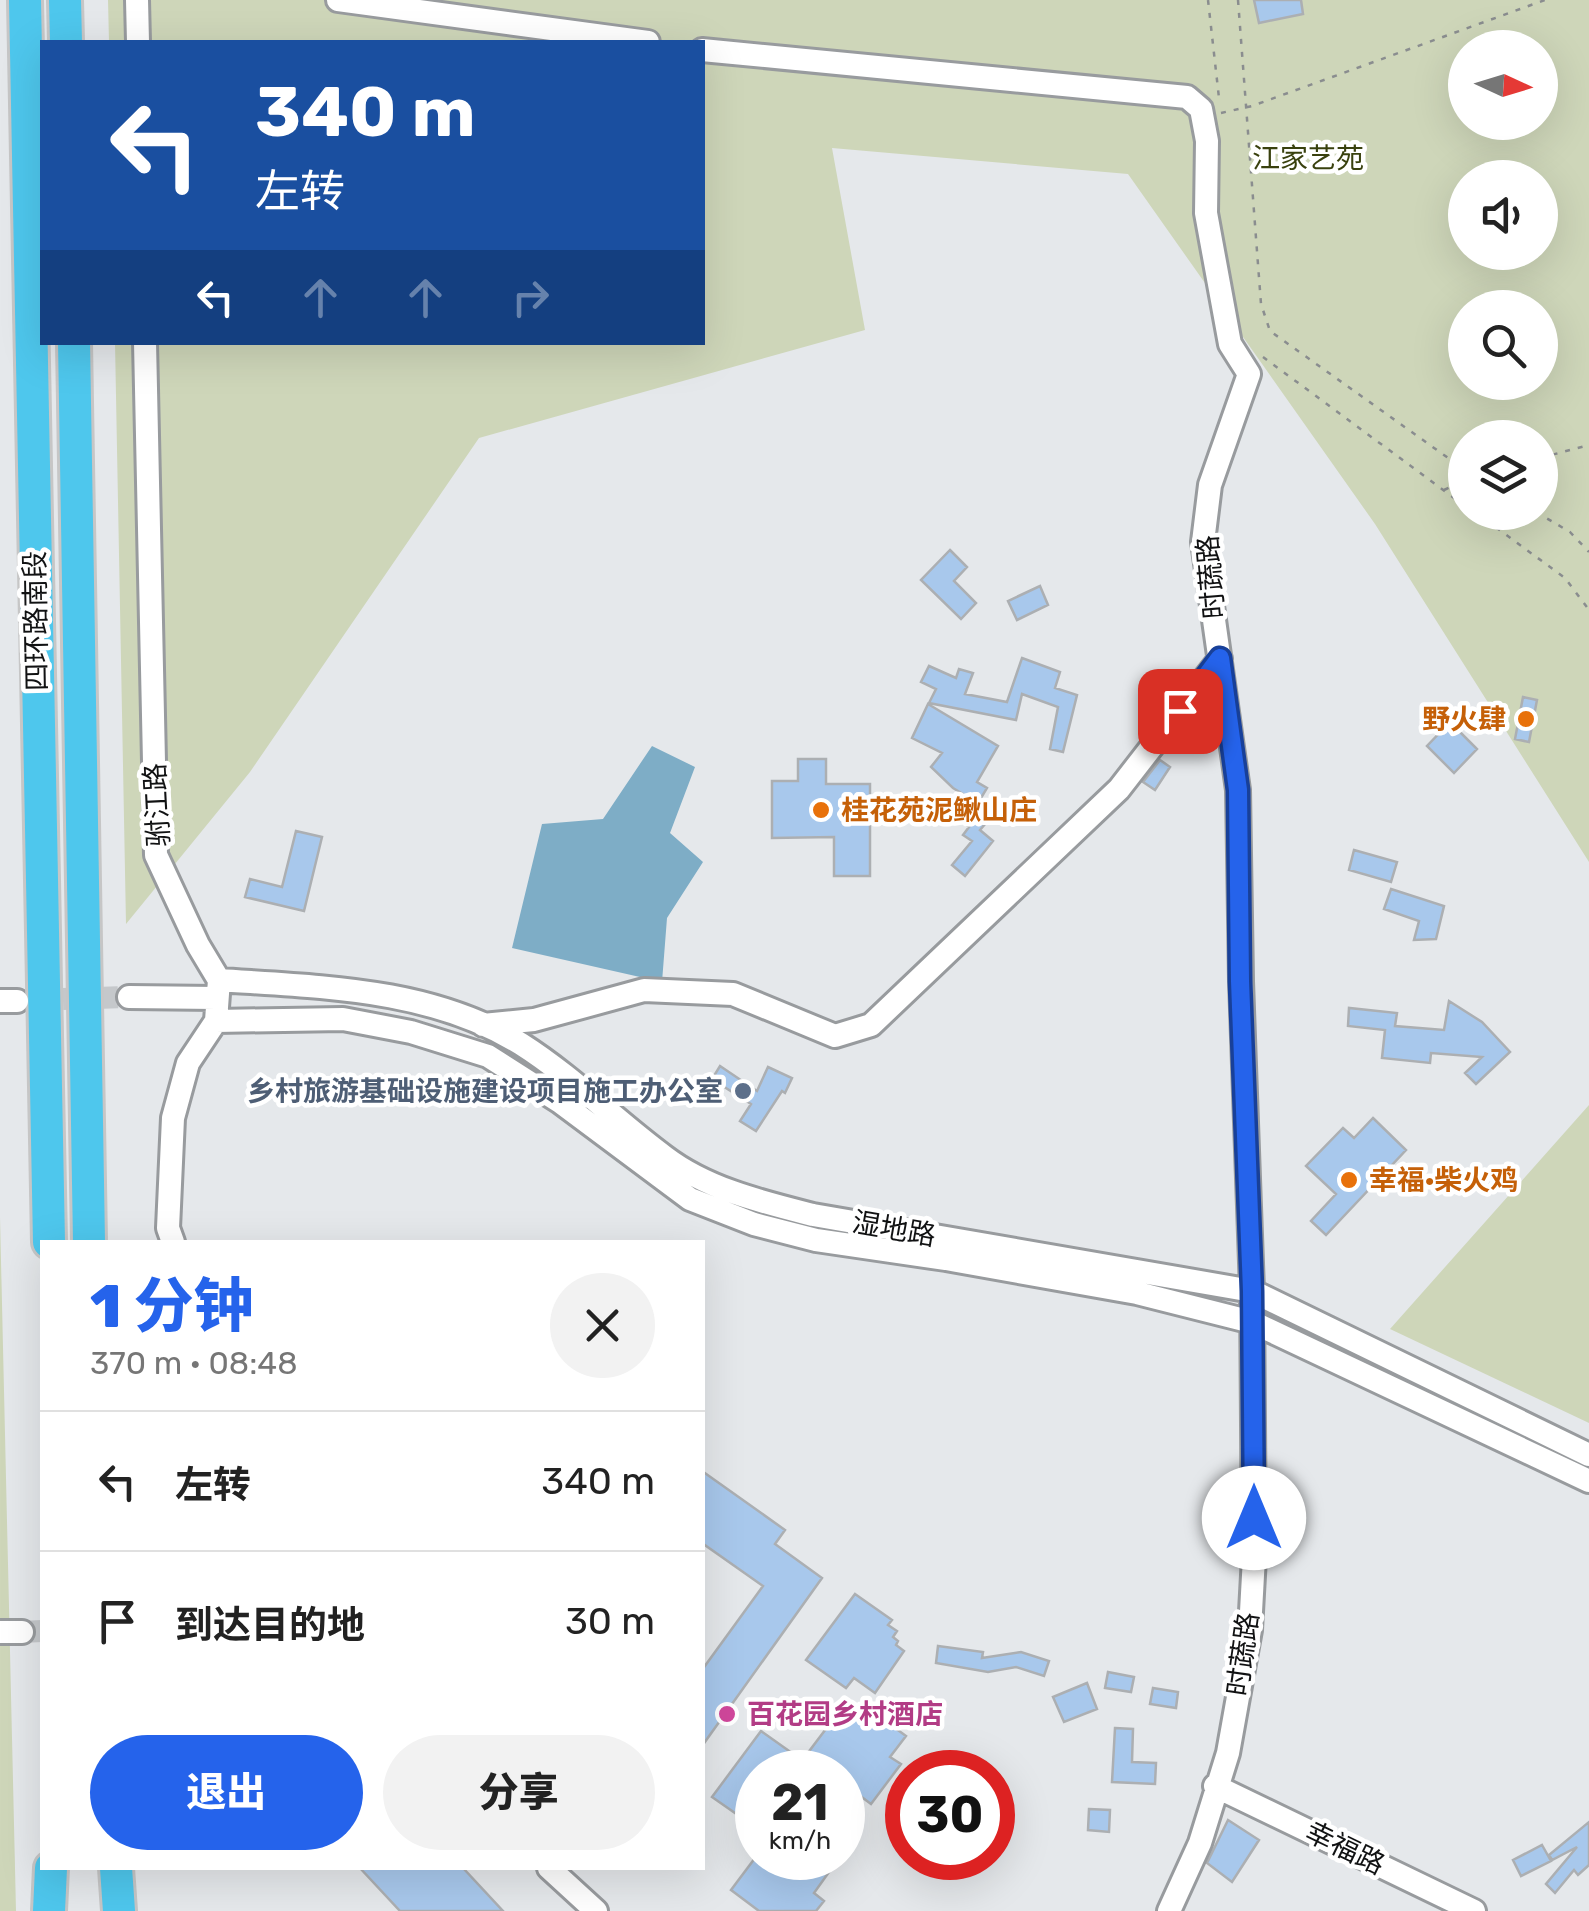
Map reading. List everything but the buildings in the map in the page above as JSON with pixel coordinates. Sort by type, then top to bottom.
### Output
[{"type":"highway","name":"四环路南段","points":[[25,0],[48,1240]]},
{"type":"highway","points":[[65,0],[66,40]]},
{"type":"highway","name":"四环路南段","points":[[74,345],[89,1240]]},
{"type":"highway","points":[[49,1911],[51,1870]]},
{"type":"highway","points":[[66,1870],[67,1911]]},
{"type":"highway","points":[[106,1870],[108,1911]]},
{"type":"highway","points":[[116,1870],[119,1911]]},
{"type":"street","points":[[137,0],[138,40]]},
{"type":"street","points":[[338,0],[633,40]]},
{"type":"street","name":"时蔬路","points":[[705,50],[1187,96],[1201,109],[1206,141],[1206,213],[1226,325],[1230,344],[1249,374],[1210,485],[1204,542],[1238,790],[1240,981],[1252,1291],[1254,1557],[1250,1630],[1228,1753],[1200,1843],[1168,1911]]},
{"type":"street","name":"驸江路","points":[[145,345],[156,855],[198,944],[217,1000]]},
{"type":"street","points":[[483,1025],[534,1020],[644,990],[733,994],[836,1036],[870,1025],[1119,789],[1220,658]]},
{"type":"street","name":"湿地路","points":[[217,1000],[348,989],[383,994],[483,1025],[520,1044],[667,1159],[711,1183],[813,1215],[1252,1291],[1589,1455]]},
{"type":"street","points":[[129,997],[217,1000],[188,1063],[173,1118],[168,1228],[172,1240]]},
{"type":"street","name":"湿地路","points":[[217,1000],[411,1032],[488,1056],[560,1102],[690,1198],[754,1224],[816,1240],[1137,1294],[1252,1322],[1589,1481]]},
{"type":"street","name":"幸福路","points":[[1215,1786],[1474,1911]]},
{"type":"street","points":[[551,1870],[596,1911]]},
{"type":"path","points":[[1208,0],[1221,112],[1246,107],[1545,0]]},
{"type":"path","points":[[1238,0],[1262,304],[1270,331],[1448,458]]},
{"type":"path","points":[[1262,356],[1448,493]]},
{"type":"path","points":[[1558,453],[1589,445]]},
{"type":"path","points":[[1444,490],[1448,488]]},
{"type":"path","points":[[1558,525],[1589,552]]},
{"type":"path","points":[[1500,530],[1565,578],[1589,610]]},
{"type":"green space","name":"江家艺苑","points":[[108,0],[1589,0],[1589,862],[1375,524],[1128,174],[832,148],[865,330],[479,438],[250,772],[126,924],[115,345],[705,345],[705,40],[109,40]]},
{"type":"green space","points":[[1589,1105],[1589,1423],[1390,1329]]},
{"type":"green space","points":[[0,1217],[16,1911],[0,1911]]},
{"type":"water","points":[[652,746],[695,767],[670,833],[703,862],[667,918],[662,982],[512,948],[542,824],[603,819]]},
{"type":"tunnel","points":[[30,1000],[129,997]]},
{"type":"tunnel","points":[[22,1632],[40,1631]]},
{"type":"place","name":"野火肆","points":[[1526,719]]},
{"type":"place","name":"桂花苑泥鳅山庄","points":[[821,810]]},
{"type":"place","name":"乡村旅游基础设施建设项目施工办公室","points":[[743,1091]]},
{"type":"place","name":"幸福·柴火鸡","points":[[1349,1180]]},
{"type":"place","name":"百花园乡村酒店","points":[[727,1714]]},
{"type":"route","points":[[1180,711],[1220,658],[1238,790],[1254,1518]]}]
